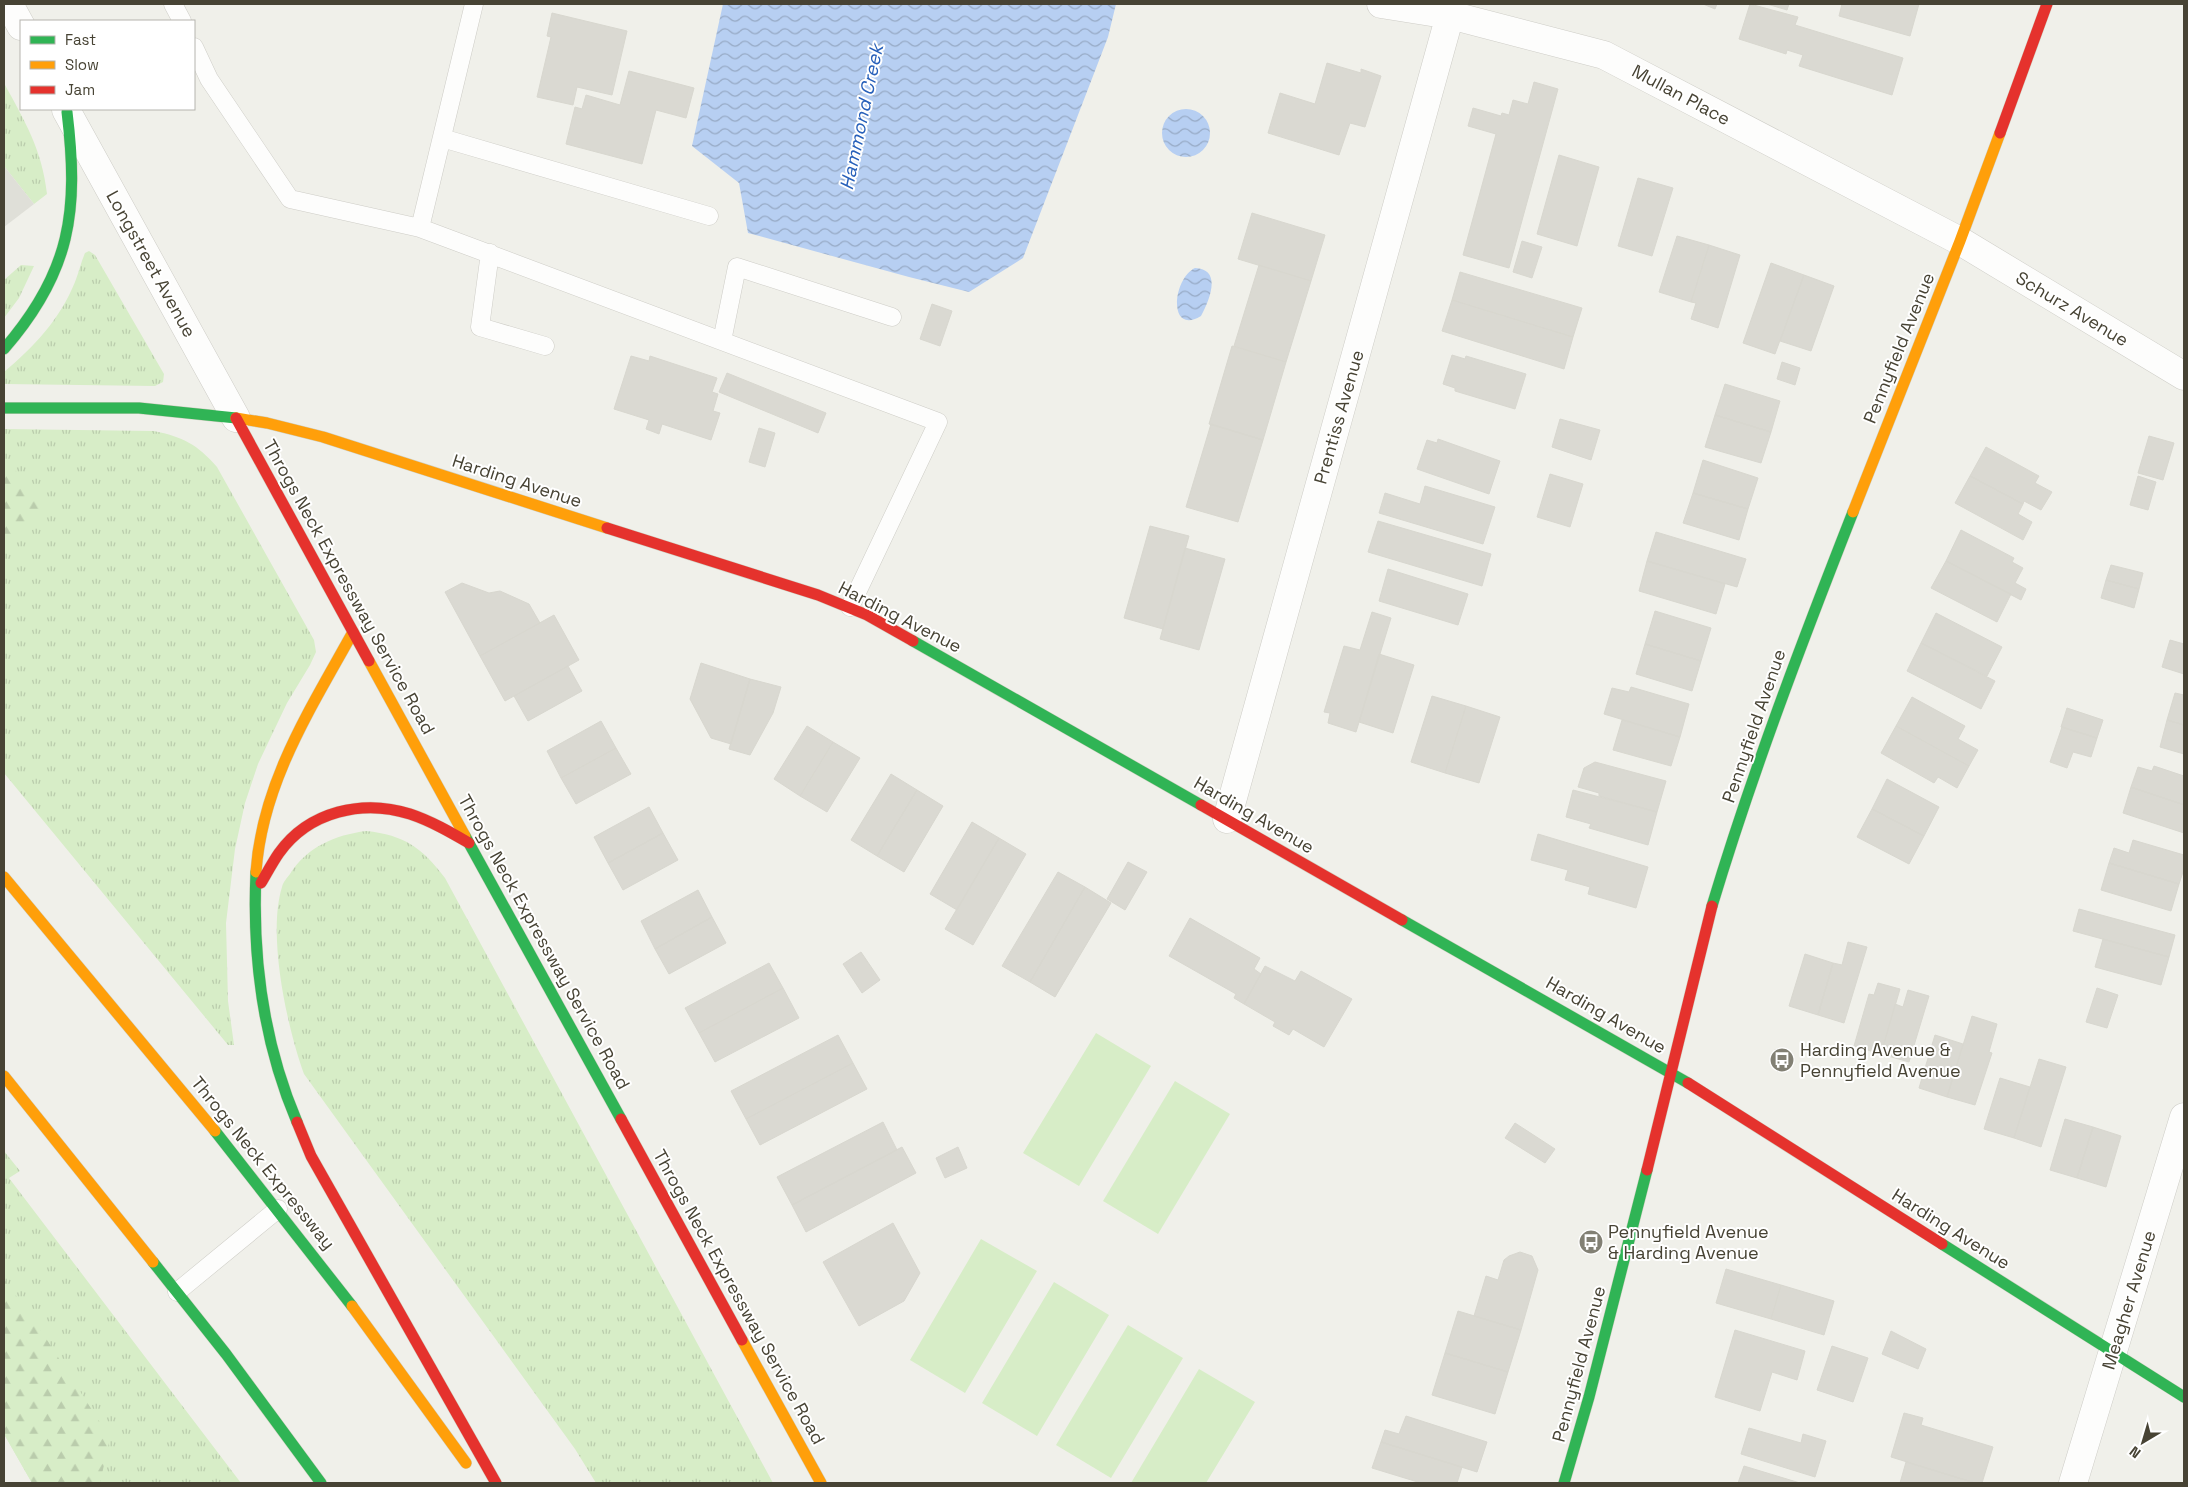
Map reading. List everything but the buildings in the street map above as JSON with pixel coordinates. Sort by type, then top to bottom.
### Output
[{"type":"main road","name":"Pennyfield Avenue","points":[[1564,1483],[1591,1388],[1672,1073],[1711,908],[1752,781],[1807,630],[1960,241],[2047,4]]},
{"type":"main road","points":[[4,348],[24,328],[39,306],[57,271],[66,244],[72,207],[73,171],[67,110]]},
{"type":"main road","name":"Harding Avenue","points":[[4,408],[139,408],[267,423],[323,437],[818,595],[850,608],[903,635],[1672,1073],[2184,1398]]},
{"type":"main road","name":"Throgs Neck Expressway Service Road","points":[[236,418],[821,1483]]},
{"type":"main road","points":[[353,632],[294,739],[279,773],[267,813],[258,855],[254,916],[257,972],[264,1016],[281,1081],[298,1128],[325,1183],[496,1483]]},
{"type":"main road","points":[[254,916],[260,885],[275,857],[295,835],[320,818],[333,813],[362,807],[395,810],[433,821],[469,842]]},
{"type":"main road","name":"Throgs Neck Expressway","points":[[4,877],[278,1209],[396,1363],[475,1476]]},
{"type":"main road","points":[[4,1076],[177,1292],[321,1483]]},
{"type":"street","points":[[9,4],[20,24]]},
{"type":"street","name":"Mullan Place","points":[[1381,4],[1450,15],[1604,55],[1960,241]]},
{"type":"street","name":"Prentiss Avenue","points":[[1227,819],[1450,15]]},
{"type":"street","name":"Longstreet Avenue","points":[[67,110],[236,418]]},
{"type":"street","name":"Schurz Avenue","points":[[1960,241],[2184,376]]},
{"type":"street","name":"Meagher Avenue","points":[[2073,1483],[2184,1116]]},
{"type":"lane","points":[[173,4],[181,20]]},
{"type":"lane","points":[[420,228],[474,4]]},
{"type":"lane","points":[[195,49],[209,79],[290,199],[420,228],[938,422],[850,608]]},
{"type":"lane","points":[[442,138],[709,216]]},
{"type":"lane","points":[[490,254],[480,327],[545,346]]},
{"type":"lane","points":[[722,341],[737,267],[892,317]]},
{"type":"lane","points":[[177,1292],[278,1209]]},
{"type":"green space","points":[[4,83],[32,136],[45,178],[47,194],[34,204],[4,166]]},
{"type":"green space","points":[[89,251],[95,255],[164,374],[163,382],[155,386],[4,384],[4,372],[36,342],[62,308],[75,282],[85,253]]},
{"type":"green space","points":[[21,265],[34,266],[19,298],[4,318],[4,280]]},
{"type":"green space","points":[[4,429],[154,431],[181,439],[196,447],[217,467],[314,640],[316,652],[287,703],[258,764],[245,803],[235,849],[226,923],[228,1001],[234,1045],[228,1045],[4,773]]},
{"type":"green space","points":[[10,465],[52,509],[4,549],[4,466]]},
{"type":"green space","points":[[366,831],[392,836],[412,845],[445,878],[773,1483],[596,1483],[575,1449],[304,1074],[291,1032],[278,955],[278,907],[283,883],[305,856],[313,850],[333,839]]},
{"type":"green space","points":[[1096,1033],[1151,1066],[1079,1186],[1023,1153]]},
{"type":"green space","points":[[1175,1081],[1230,1114],[1158,1234],[1103,1201]]},
{"type":"green space","points":[[4,1151],[20,1171],[9,1178],[241,1483],[32,1483],[4,1434]]},
{"type":"green space","points":[[981,1239],[1037,1271],[965,1393],[910,1360]]},
{"type":"green space","points":[[4,1279],[38,1326],[110,1438],[100,1483],[32,1483],[4,1434]]},
{"type":"green space","points":[[1054,1282],[1109,1315],[1037,1436],[982,1403]]},
{"type":"green space","points":[[1128,1325],[1183,1358],[1111,1478],[1056,1445]]},
{"type":"green space","points":[[1199,1369],[1255,1402],[1206,1483],[1131,1483]]},
{"type":"shaded area","points":[[4,166],[34,204],[4,227]]},
{"type":"water","name":"Hammond Creek","points":[[723,4],[1116,4],[1108,37],[1023,258],[969,292],[748,233],[739,183],[692,146]]},
{"type":"water","points":[[1181,109],[1191,109],[1203,116],[1210,128],[1210,138],[1203,150],[1191,157],[1181,157],[1173,153],[1166,146],[1162,138],[1162,128],[1166,120],[1173,113]]},
{"type":"water","points":[[1195,268],[1204,270],[1209,274],[1212,287],[1201,316],[1190,320],[1183,318],[1178,312],[1177,303],[1182,283]]},
{"type":"traffic: fast","points":[[4,349],[26,321],[44,293],[57,266],[65,239],[70,210],[72,180],[67,112]]},
{"type":"traffic: fast","points":[[4,408],[139,408],[236,418]]},
{"type":"traffic: fast","points":[[1712,906],[1727,856],[1778,708],[1853,512]]},
{"type":"traffic: fast","points":[[913,641],[1201,805]]},
{"type":"traffic: fast","points":[[465,836],[621,1119]]},
{"type":"traffic: fast","points":[[256,872],[256,937],[262,1000],[276,1061],[285,1092],[297,1122]]},
{"type":"traffic: fast","points":[[1402,920],[1688,1083]]},
{"type":"traffic: fast","points":[[215,1131],[352,1306]]},
{"type":"traffic: fast","points":[[1564,1483],[1589,1397],[1647,1170]]},
{"type":"traffic: fast","points":[[1942,1244],[2184,1397]]},
{"type":"traffic: fast","points":[[153,1262],[226,1354],[321,1483]]},
{"type":"traffic: slow","points":[[1853,512],[1960,241],[2000,133]]},
{"type":"traffic: slow","points":[[236,418],[267,423],[323,437],[607,528]]},
{"type":"traffic: slow","points":[[256,872],[260,839],[278,777],[305,718],[353,632]]},
{"type":"traffic: slow","points":[[369,661],[465,836]]},
{"type":"traffic: slow","points":[[4,877],[215,1131]]},
{"type":"traffic: slow","points":[[4,1076],[153,1262]]},
{"type":"traffic: slow","points":[[352,1306],[466,1463]]},
{"type":"traffic: slow","points":[[742,1340],[821,1483]]},
{"type":"traffic: jam","points":[[2000,133],[2047,4]]},
{"type":"traffic: jam","points":[[236,418],[369,661]]},
{"type":"traffic: jam","points":[[607,528],[818,595],[867,615],[913,641]]},
{"type":"traffic: jam","points":[[1201,805],[1402,920]]},
{"type":"traffic: jam","points":[[261,883],[279,853],[291,839],[321,818],[338,812],[374,808],[410,814],[433,823],[469,843]]},
{"type":"traffic: jam","points":[[1647,1170],[1712,906]]},
{"type":"traffic: jam","points":[[1688,1083],[1942,1244]]},
{"type":"traffic: jam","points":[[621,1119],[742,1340]]},
{"type":"traffic: jam","points":[[297,1122],[311,1156],[496,1483]]},
{"type":"place","name":"Harding Avenue & Pennyfield Avenue","points":[[1782,1060]]},
{"type":"place","name":"Pennyfield Avenue & Harding Avenue","points":[[1591,1242]]}]
